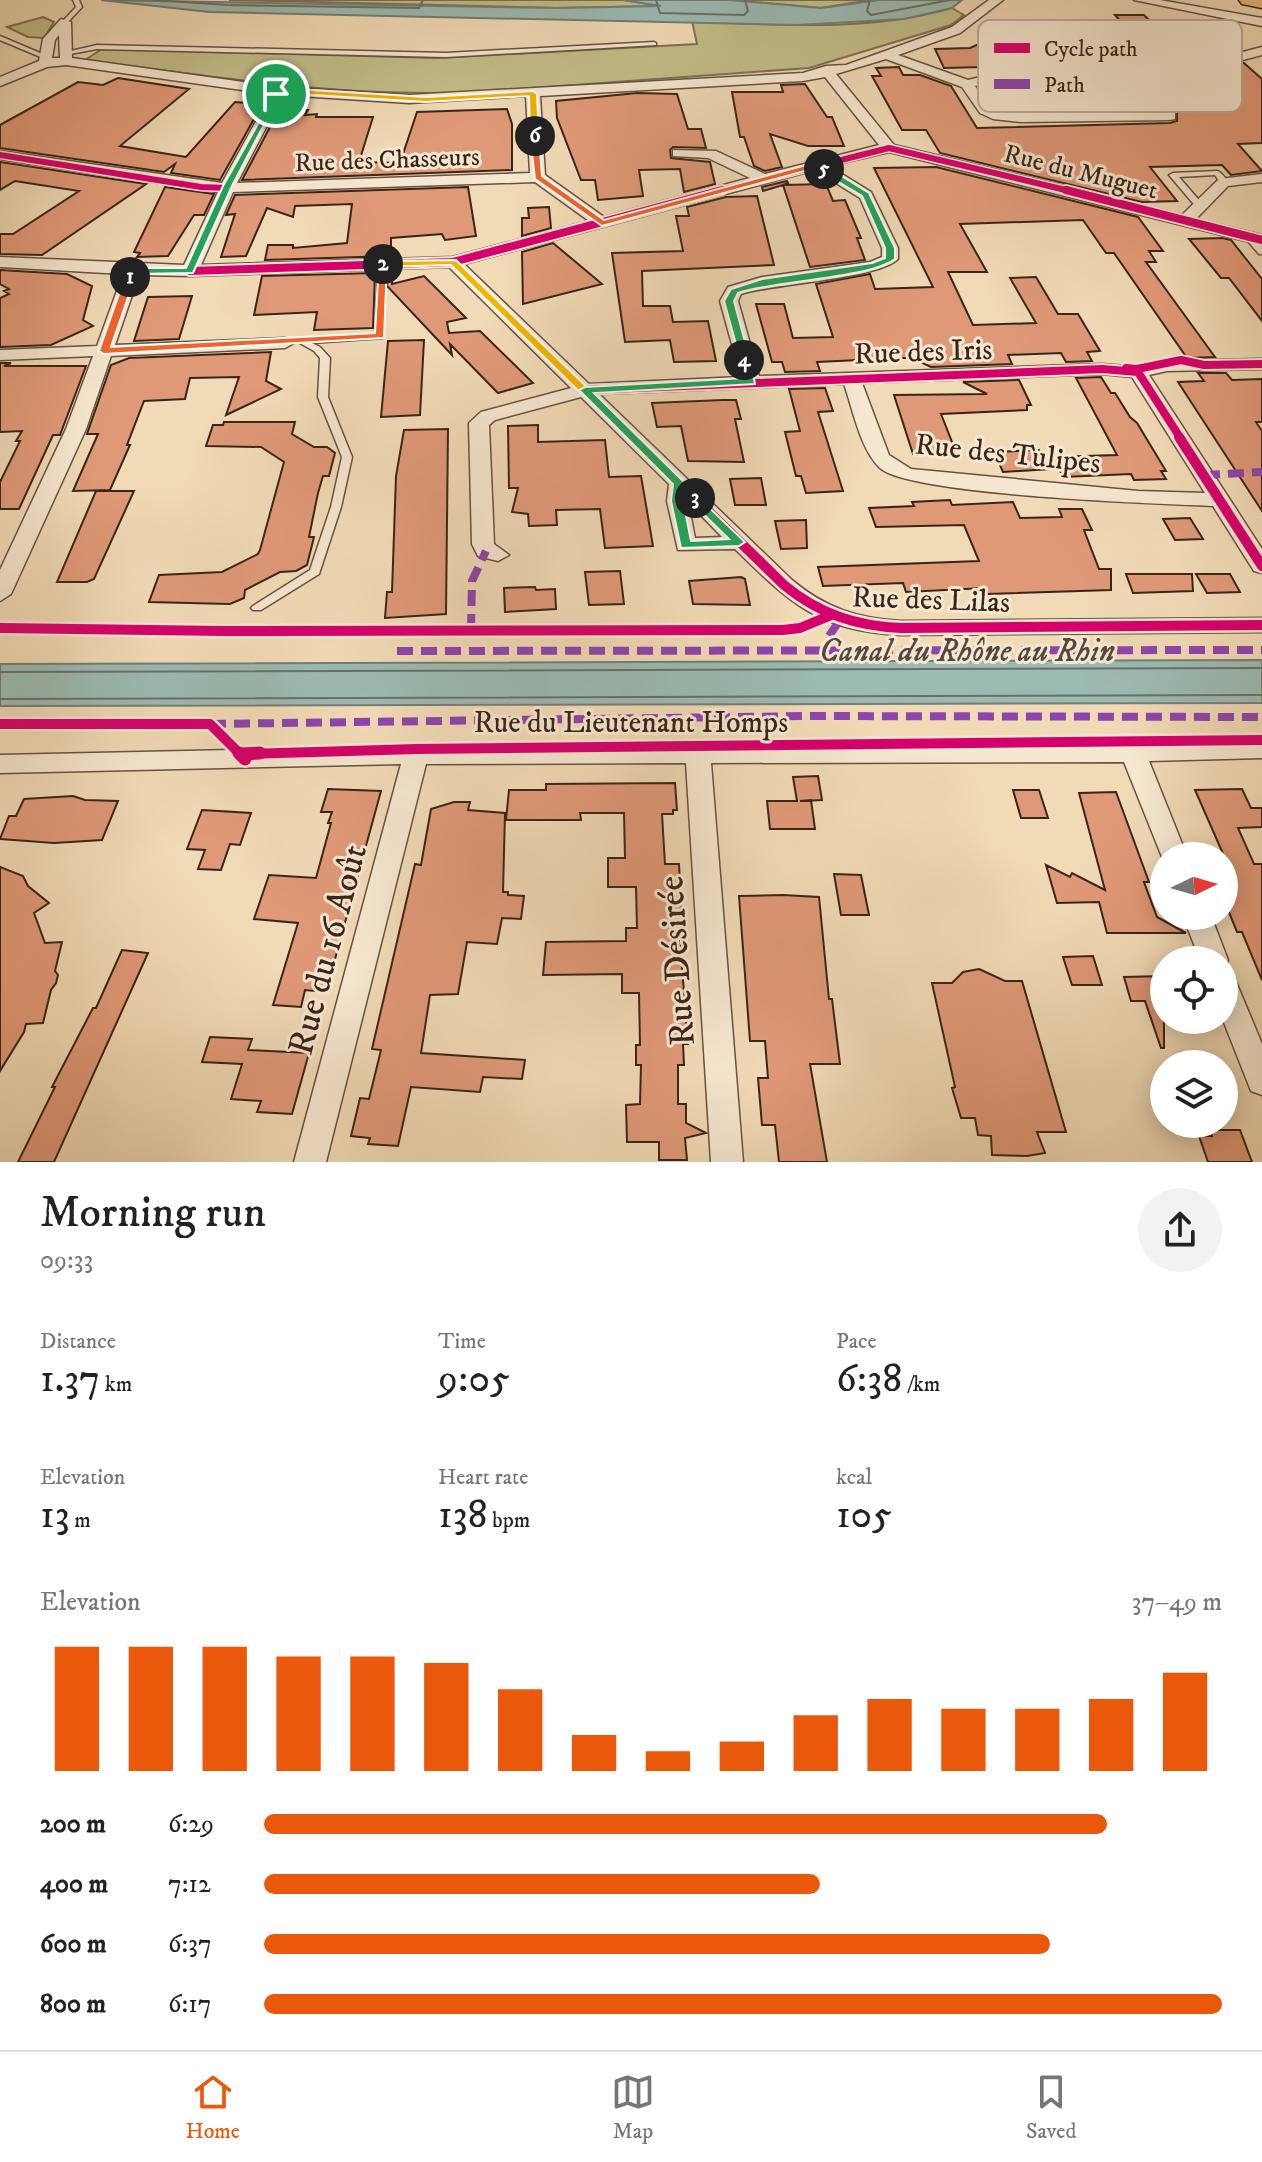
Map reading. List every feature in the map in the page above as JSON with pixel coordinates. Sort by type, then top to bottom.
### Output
[{"type":"highway","points":[[1249,0],[1262,2]]},
{"type":"street","points":[[0,82],[45,60],[67,59],[279,91],[409,99],[758,79],[828,72],[884,54],[956,30],[997,0]]},
{"type":"street","points":[[1140,0],[1262,22]]},
{"type":"street","points":[[65,22],[67,59]]},
{"type":"street","points":[[45,60],[49,39],[65,22]]},
{"type":"street","points":[[884,54],[967,84],[978,81]]},
{"type":"street","points":[[0,98],[67,59]]},
{"type":"street","points":[[0,262],[132,271],[190,271],[453,262],[889,148],[828,72]]},
{"type":"street","points":[[967,84],[978,100]]},
{"type":"street","points":[[190,271],[227,188],[279,91]]},
{"type":"street","points":[[533,94],[538,177],[602,223]]},
{"type":"street","points":[[990,112],[1007,118],[1170,116]]},
{"type":"street","name":"Rue du Muguet","points":[[889,148],[1255,238]]},
{"type":"street","points":[[678,153],[717,155],[763,179]]},
{"type":"street","name":"Rue des Chasseurs","points":[[0,155],[201,187],[538,177]]},
{"type":"street","points":[[751,381],[729,301],[734,291],[762,282],[874,266],[890,259],[890,248],[866,195],[817,165]]},
{"type":"street","points":[[1185,221],[1224,182],[1262,178]]},
{"type":"street","name":"Rue des Lilas","points":[[453,262],[796,596],[840,620],[864,625],[1262,625]]},
{"type":"street","points":[[0,594],[67,449],[132,271]]},
{"type":"street","points":[[0,355],[293,342]]},
{"type":"street","name":"Rue des Iris","points":[[498,555],[486,551],[483,544],[479,423],[488,416],[585,390],[1102,369],[1138,372],[1167,366],[1262,364]]},
{"type":"street","points":[[1138,372],[1262,566]]},
{"type":"street","name":"Rue des Tulipes","points":[[851,378],[880,456],[901,473],[933,479],[1138,497],[1219,500]]},
{"type":"street","points":[[679,483],[677,501],[686,545],[739,542]]},
{"type":"street","name":"Rue du Lieutenant Homps","points":[[2,767],[416,755],[1133,753],[1262,749]]},
{"type":"street","points":[[1133,753],[1168,842]]},
{"type":"street","name":"Rue Désirée","points":[[698,754],[727,1162]]},
{"type":"street","name":"Rue du 16 Août","points":[[310,1162],[416,755]]},
{"type":"street","points":[[1238,1021],[1262,1082]]},
{"type":"lane","points":[[65,22],[79,7],[76,0]]},
{"type":"lane","points":[[0,38],[45,60]]},
{"type":"lane","points":[[67,59],[97,47],[446,55],[654,44]]},
{"type":"lane","points":[[1200,206],[1173,175],[1217,173],[1224,182]]},
{"type":"lane","points":[[1255,238],[1262,252]]},
{"type":"lane","points":[[293,342],[380,336],[381,264]]},
{"type":"lane","points":[[257,608],[315,572],[336,507],[347,457],[323,397],[325,358],[317,349],[293,342]]},
{"type":"shaded area","points":[[229,0],[623,0],[662,6],[557,8]]},
{"type":"shaded area","points":[[729,0],[871,0],[821,8]]},
{"type":"shaded area","points":[[952,8],[964,15],[951,25],[809,68],[475,92],[328,89],[85,60],[102,49],[437,58],[697,44],[692,21],[855,24],[920,16]]},
{"type":"shaded area","points":[[43,17],[54,22],[44,38],[28,37],[7,27]]},
{"type":"water","points":[[101,0],[557,8],[661,6],[623,0],[729,0],[821,8],[880,0],[962,0],[952,8],[904,19],[797,25],[209,12]]},
{"type":"water","points":[[1262,660],[1262,703],[0,706],[0,664]]},
{"type":"building","points":[[1115,15],[1144,15],[1149,20],[1119,20]]},
{"type":"building","points":[[978,44],[978,67],[944,68],[935,49],[970,48]]},
{"type":"building","points":[[1242,63],[1262,79],[1262,143],[1238,144],[1262,171],[1231,175],[1222,165],[1150,167],[1177,201],[1142,202],[940,153],[926,130],[902,130],[872,76],[881,76],[876,68],[899,67],[903,75],[920,75],[951,86],[977,128],[1170,123],[1177,121],[1177,112],[1242,112]]},
{"type":"building","points":[[118,78],[189,89],[120,146],[186,157],[235,102],[258,104],[252,110],[259,110],[220,180],[171,173],[175,164],[164,172],[0,148],[0,125],[78,82],[103,85]]},
{"type":"building","points":[[805,84],[827,117],[832,117],[844,146],[808,146],[770,134],[782,167],[765,171],[754,166],[744,137],[740,137],[732,92],[783,92],[781,85]]},
{"type":"building","points":[[637,93],[677,94],[688,129],[701,129],[706,148],[673,147],[670,150],[671,158],[710,162],[715,184],[684,192],[680,169],[639,170],[643,196],[598,200],[595,180],[581,180],[557,118],[556,101]]},
{"type":"building","points":[[507,109],[512,124],[512,170],[242,180],[279,110],[308,110],[305,115],[317,114],[316,117],[373,117],[359,162],[400,163],[417,112]]},
{"type":"building","points":[[0,162],[146,184],[42,255],[0,254],[0,234],[13,234],[79,191],[15,181],[0,190]]},
{"type":"building","points":[[936,167],[1138,217],[1163,251],[1149,251],[1156,262],[1146,262],[1215,357],[1187,358],[1114,253],[1106,253],[1083,220],[960,224],[987,272],[948,272],[973,325],[1036,323],[1010,278],[1036,277],[1058,314],[1078,314],[1100,351],[1087,352],[1092,361],[1066,362],[1061,353],[1008,355],[1012,364],[931,367],[912,358],[902,358],[817,362],[820,371],[785,372],[782,362],[772,362],[756,304],[784,304],[793,338],[833,337],[816,284],[870,274],[875,289],[933,287],[874,168]]},
{"type":"building","points":[[788,183],[763,191],[762,187]]},
{"type":"building","points":[[826,184],[833,201],[845,200],[861,238],[857,238],[865,260],[810,267],[783,185]]},
{"type":"building","points":[[165,187],[214,194],[204,215],[194,215],[168,256],[137,257],[140,253],[134,252]]},
{"type":"building","points":[[468,187],[476,236],[445,240],[442,234],[391,238],[391,256],[265,260],[268,245],[293,245],[293,248],[347,243],[352,204],[295,206],[293,217],[267,208],[246,256],[221,257],[235,214],[226,215],[235,195]]},
{"type":"building","points":[[757,196],[774,265],[642,271],[643,306],[670,306],[673,322],[708,321],[716,361],[674,362],[670,340],[625,342],[612,253],[683,251],[676,216],[689,216],[687,207],[726,197]]},
{"type":"building","points":[[549,207],[551,228],[522,236],[522,218],[529,218],[528,208]]},
{"type":"building","points":[[1189,239],[1231,240],[1262,279],[1262,321],[1229,278],[1221,278]]},
{"type":"building","points":[[553,243],[602,284],[523,304],[522,252]]},
{"type":"building","points":[[0,270],[67,274],[92,286],[83,320],[93,326],[51,345],[0,347],[0,298],[9,294],[4,291],[9,289],[0,284]]},
{"type":"building","points":[[388,272],[392,272],[392,284],[424,276],[466,318],[447,322],[449,333],[480,331],[533,383],[498,393],[450,344],[452,355],[387,286]]},
{"type":"building","points":[[375,273],[373,328],[314,330],[317,312],[254,315],[262,276]]},
{"type":"building","points":[[192,296],[179,339],[134,341],[148,297]]},
{"type":"building","points":[[424,340],[420,415],[381,417],[388,341]]},
{"type":"building","points":[[271,352],[266,381],[281,389],[226,415],[239,377],[190,378],[185,399],[144,401],[127,445],[130,445],[110,490],[73,491],[98,434],[87,434],[111,365],[129,358]]},
{"type":"building","points":[[0,363],[11,363],[4,366],[86,366],[60,435],[53,435],[19,509],[0,509],[0,482],[22,431],[0,432]]},
{"type":"building","points":[[1198,373],[1226,373],[1232,380],[1262,379],[1262,422],[1256,422],[1262,431],[1262,511],[1178,382],[1204,381]]},
{"type":"building","points":[[1101,377],[1137,423],[1166,471],[1161,471],[1166,479],[1134,480],[1131,474],[1063,477],[1053,457],[1117,455],[1076,378]]},
{"type":"building","points":[[1019,380],[1031,405],[1027,405],[1027,410],[941,414],[956,452],[913,454],[894,395],[987,394],[963,382]]},
{"type":"building","points":[[825,388],[833,411],[818,412],[843,491],[806,493],[801,476],[796,476],[785,432],[800,431],[789,389]]},
{"type":"building","points":[[736,400],[741,419],[735,419],[744,462],[688,461],[681,426],[657,427],[652,403]]},
{"type":"building","points":[[224,422],[295,422],[292,434],[314,447],[327,447],[335,453],[329,476],[323,476],[318,493],[309,537],[314,537],[307,565],[296,571],[280,572],[245,590],[244,598],[230,604],[149,602],[159,575],[222,572],[258,554],[260,550],[284,462],[261,447],[206,446],[213,425],[223,425]]},
{"type":"building","points":[[538,425],[538,442],[605,440],[609,477],[641,476],[653,546],[605,548],[600,509],[556,510],[557,525],[529,526],[528,514],[512,512],[518,488],[509,488],[508,426]]},
{"type":"building","points":[[448,429],[446,614],[385,618],[387,592],[392,592],[396,476],[404,430]]},
{"type":"building","points":[[1039,450],[1050,469],[1003,472],[994,452]]},
{"type":"building","points":[[761,478],[766,505],[735,505],[730,479]]},
{"type":"building","points":[[96,491],[134,491],[94,579],[87,582],[57,582]]},
{"type":"building","points":[[950,500],[952,505],[1013,502],[1020,518],[1062,517],[1059,509],[1082,509],[1092,530],[1084,530],[1099,569],[1111,569],[1111,590],[987,594],[985,588],[906,592],[903,583],[823,586],[818,567],[979,561],[964,525],[876,527],[869,508],[914,506],[912,502]]},
{"type":"building","points":[[1190,518],[1203,539],[1175,540],[1163,519]]},
{"type":"building","points":[[806,520],[807,548],[781,549],[775,521]]},
{"type":"building","points":[[620,571],[624,604],[589,605],[585,572]]},
{"type":"building","points":[[1126,574],[1192,574],[1193,591],[1133,593]]},
{"type":"building","points":[[1196,574],[1230,574],[1240,592],[1207,593]]},
{"type":"building","points":[[745,579],[750,605],[693,604],[689,581]]},
{"type":"building","points":[[535,587],[536,590],[555,589],[556,609],[505,612],[504,588]]},
{"type":"building","points":[[818,776],[822,800],[811,800],[815,829],[770,829],[767,801],[797,801],[793,777]]},
{"type":"building","points":[[675,783],[677,810],[673,810],[673,814],[662,814],[665,864],[679,864],[682,927],[679,929],[688,1044],[683,1044],[684,1065],[678,1065],[678,1104],[686,1104],[686,1123],[706,1133],[685,1138],[687,1160],[659,1160],[659,1142],[627,1142],[626,1105],[640,1104],[641,1065],[636,1065],[636,1045],[640,1045],[639,993],[622,993],[622,974],[543,975],[546,942],[626,941],[626,928],[637,928],[636,887],[608,887],[608,858],[625,858],[624,813],[580,813],[581,820],[506,820],[509,790],[546,790],[546,784]]},
{"type":"building","points":[[328,789],[381,791],[326,992],[305,990],[301,1007],[273,1005],[298,923],[254,919],[269,875],[316,878],[331,823],[328,823],[332,812],[321,812]]},
{"type":"building","points":[[1242,789],[1251,808],[1262,808],[1262,827],[1238,828],[1254,864],[1262,864],[1262,980],[1242,932],[1236,930],[1238,842],[1218,842],[1195,790]]},
{"type":"building","points":[[1013,790],[1039,790],[1048,818],[1021,818]]},
{"type":"building","points":[[1116,792],[1149,882],[1144,882],[1150,898],[1150,930],[1181,930],[1186,933],[1107,933],[1099,902],[1057,903],[1046,865],[1070,877],[1072,873],[1105,890],[1079,793]]},
{"type":"building","points":[[73,796],[85,800],[118,801],[102,840],[54,843],[0,839],[9,816],[16,816],[24,799]]},
{"type":"building","points":[[454,802],[470,802],[468,810],[505,813],[503,892],[524,896],[521,919],[502,918],[497,944],[467,942],[458,994],[430,995],[421,1053],[525,1060],[522,1079],[483,1077],[480,1092],[411,1087],[398,1146],[368,1144],[370,1138],[351,1136],[360,1098],[369,1099],[381,1050],[372,1049],[415,864],[421,865],[431,809]]},
{"type":"building","points":[[202,810],[251,813],[240,845],[230,844],[221,870],[198,869],[205,850],[187,849]]},
{"type":"building","points":[[0,867],[23,876],[28,886],[49,903],[34,913],[45,943],[62,942],[55,971],[58,975],[43,1023],[26,1024],[0,1071]]},
{"type":"building","points":[[834,874],[861,875],[869,915],[841,915]]},
{"type":"building","points":[[739,896],[819,897],[829,999],[832,999],[840,1064],[810,1064],[827,1162],[779,1162],[775,1125],[762,1125],[758,1078],[768,1078],[765,1041],[750,1041]]},
{"type":"building","points":[[122,950],[148,953],[54,1162],[18,1162],[55,1087],[52,1087],[93,1008],[96,1008]]},
{"type":"building","points":[[1093,956],[1102,985],[1072,985],[1063,957]]},
{"type":"building","points":[[979,969],[1005,981],[1022,981],[1066,1132],[1037,1132],[1045,1153],[992,1155],[991,1136],[978,1135],[975,1118],[961,1118],[952,1088],[955,1087],[932,983],[952,983],[963,972]]},
{"type":"building","points":[[1150,976],[1150,1016],[1145,1001],[1131,1001],[1124,977]]},
{"type":"building","points":[[1156,1034],[1164,1034],[1164,1048],[1161,1048]]},
{"type":"building","points":[[210,1037],[252,1039],[248,1050],[309,1053],[292,1114],[257,1112],[261,1101],[231,1099],[242,1064],[202,1062]]},
{"type":"building","points":[[1240,1130],[1252,1162],[1208,1162],[1200,1138],[1238,1138]]},
{"type":"marked path","points":[[1204,475],[1262,472]]},
{"type":"marked path","points":[[471,630],[472,581],[486,551]]},
{"type":"marked path","points":[[829,636],[840,620]]},
{"type":"marked path","points":[[397,651],[1262,650]]},
{"type":"marked path","points":[[210,724],[811,716],[1262,717]]},
{"type":"cycle path","points":[[0,155],[201,187],[227,188],[190,271],[453,262],[889,148],[1262,240]]},
{"type":"cycle path","points":[[453,262],[784,585],[824,612],[853,622],[901,628],[1262,625]]},
{"type":"cycle path","points":[[1126,368],[1137,369],[1181,360],[1204,365],[1262,364]]},
{"type":"cycle path","points":[[585,390],[1102,369],[1138,372],[1262,566]]},
{"type":"cycle path","points":[[0,628],[224,631],[783,630],[800,628],[829,616]]},
{"type":"cycle path","points":[[0,724],[210,724],[245,759]]},
{"type":"cycle path","points":[[241,754],[417,749],[1262,740]]},
{"type":"route","points":[[276,94],[228,186],[190,271],[132,271],[104,351],[380,336],[381,264],[453,262],[464,276],[601,406],[739,542],[686,545],[677,501],[679,483],[601,406],[585,390],[751,381],[731,312],[730,295],[741,287],[762,282],[874,266],[890,259],[890,248],[862,191],[817,165],[602,223],[538,177],[533,94],[426,99],[279,91],[276,94]]},
{"type":"water label","name":"Canal du Rhône au Rhin","points":[[967,650]]}]
